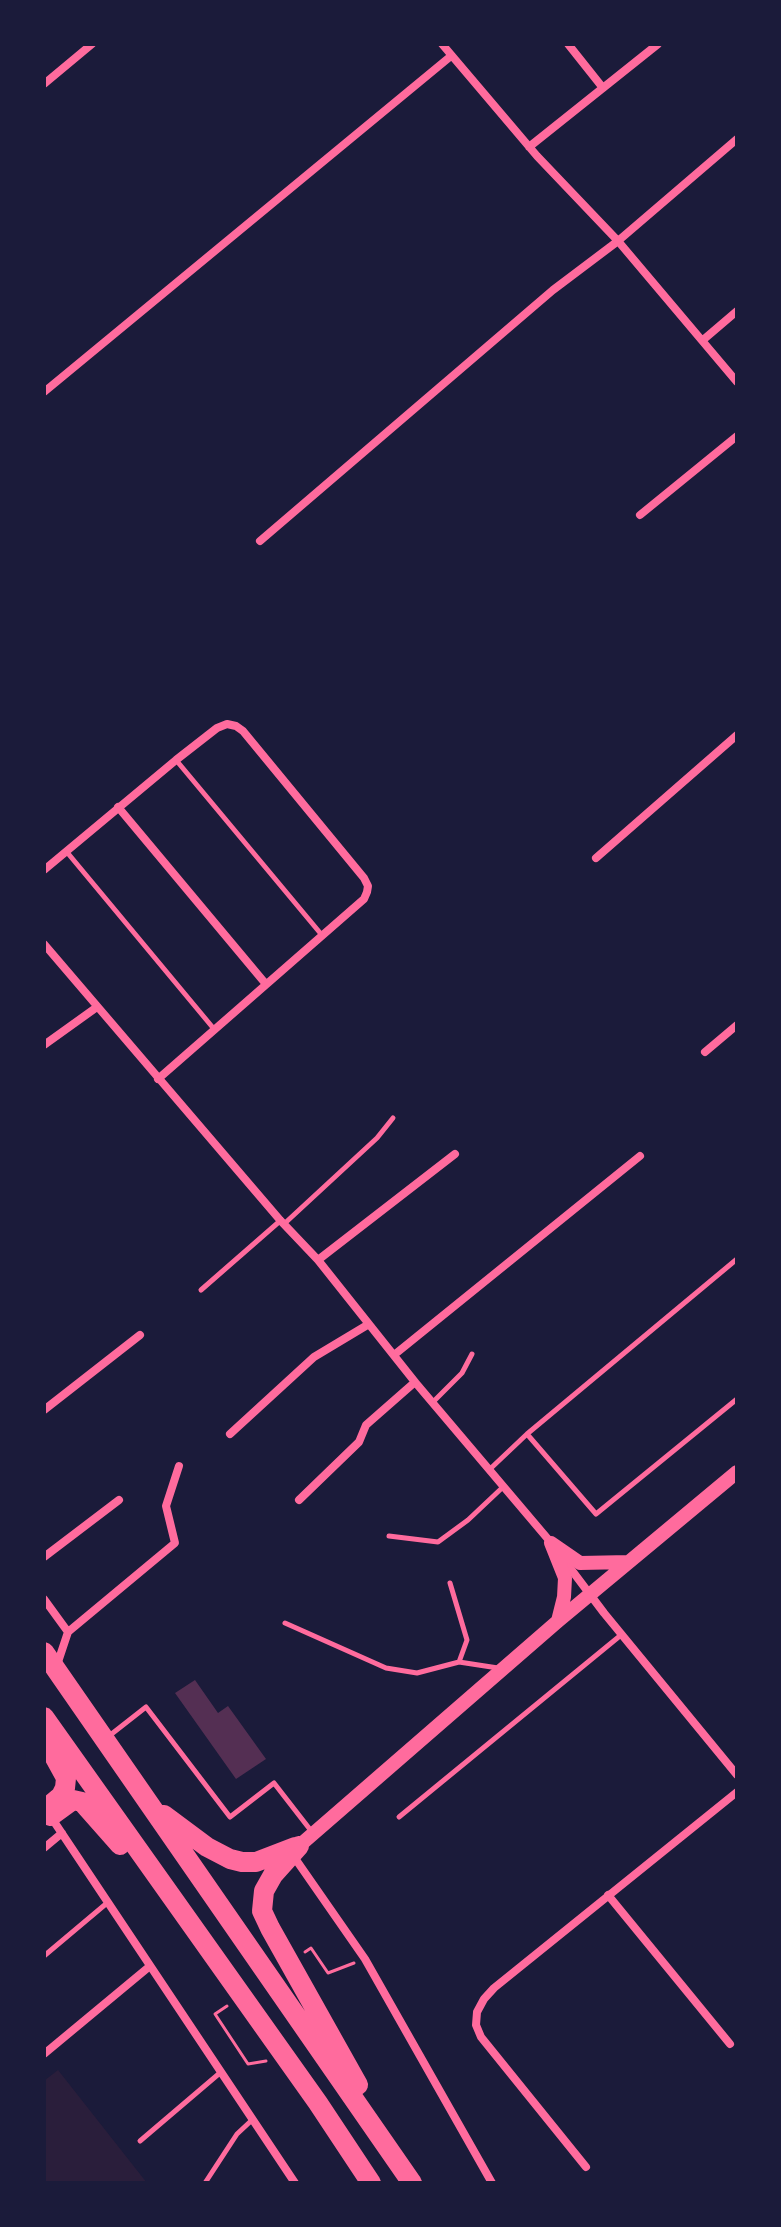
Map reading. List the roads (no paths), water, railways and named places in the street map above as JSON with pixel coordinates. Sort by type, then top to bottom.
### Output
[{"type":"highway","points":[[50,1660],[413,2183]]},
{"type":"highway","points":[[44,1717],[318,2103],[371,2183]]},
{"type":"highway","points":[[44,1738],[66,1778],[65,1788],[49,1815]]},
{"type":"highway","points":[[49,1815],[73,1800],[82,1802],[193,1929]]},
{"type":"highway","points":[[151,1805],[207,1847],[230,1859],[256,1862],[301,1844]]},
{"type":"highway","points":[[301,1844],[273,1875],[264,1891],[262,1911],[413,2183]]},
{"type":"street","points":[[44,84],[92,44]]},
{"type":"street","points":[[442,44],[529,147],[618,241],[737,382]]},
{"type":"street","points":[[568,44],[603,88]]},
{"type":"street","points":[[529,147],[658,44]]},
{"type":"street","points":[[44,392],[451,56]]},
{"type":"street","points":[[260,541],[564,281],[618,241],[737,139]]},
{"type":"street","points":[[703,340],[737,311]]},
{"type":"street","points":[[640,515],[737,436]]},
{"type":"street","points":[[44,870],[176,760],[217,728],[227,724],[243,731],[364,878],[367,892],[364,899],[158,1079]]},
{"type":"street","points":[[596,858],[737,735]]},
{"type":"street","points":[[118,807],[265,983]]},
{"type":"street","points":[[44,944],[318,1260],[737,1775]]},
{"type":"street","points":[[44,1045],[97,1007]]},
{"type":"street","points":[[705,1052],[737,1025]]},
{"type":"street","points":[[318,1260],[455,1154]]},
{"type":"street","points":[[394,1355],[640,1156]]},
{"type":"street","points":[[230,1434],[314,1357],[369,1324]]},
{"type":"street","points":[[44,1410],[140,1335]]},
{"type":"street","points":[[299,1500],[359,1442],[366,1425],[415,1382]]},
{"type":"street","points":[[50,1660],[68,1632],[175,1543],[166,1506],[179,1466]]},
{"type":"street","points":[[492,2183],[301,1844],[558,1621],[737,1472]]},
{"type":"street","points":[[44,1557],[119,1500]]},
{"type":"street","points":[[551,1543],[580,1563],[629,1562]]},
{"type":"street","points":[[551,1543],[565,1578],[558,1621]]},
{"type":"street","points":[[44,1599],[68,1632]]},
{"type":"street","points":[[586,2167],[481,2037],[476,2025],[477,2012],[494,1988],[737,1792]]},
{"type":"street","points":[[44,1848],[49,1815]]},
{"type":"street","points":[[49,1815],[295,2183]]},
{"type":"street","points":[[608,1895],[730,2044]]},
{"type":"street","points":[[44,2054],[150,1966]]},
{"type":"street","points":[[318,2103],[359,2183]]},
{"type":"lane","points":[[176,760],[321,934]]},
{"type":"lane","points":[[66,851],[214,1029]]},
{"type":"lane","points":[[201,1290],[377,1138],[393,1118]]},
{"type":"lane","points":[[489,1470],[527,1434],[737,1259]]},
{"type":"lane","points":[[433,1402],[462,1373],[472,1354]]},
{"type":"lane","points":[[527,1434],[596,1514],[737,1399]]},
{"type":"lane","points":[[389,1536],[438,1542],[468,1520],[503,1487]]},
{"type":"lane","points":[[450,1583],[467,1640],[459,1662]]},
{"type":"lane","points":[[285,1623],[386,1668],[417,1673],[459,1662],[503,1669]]},
{"type":"lane","points":[[399,1817],[621,1635]]},
{"type":"lane","points":[[105,1739],[146,1707],[230,1817],[274,1783],[301,1844]]},
{"type":"lane","points":[[44,1956],[108,1902]]},
{"type":"lane","points":[[140,2141],[221,2072]]},
{"type":"lane","points":[[205,2183],[237,2134],[253,2120]]}]
